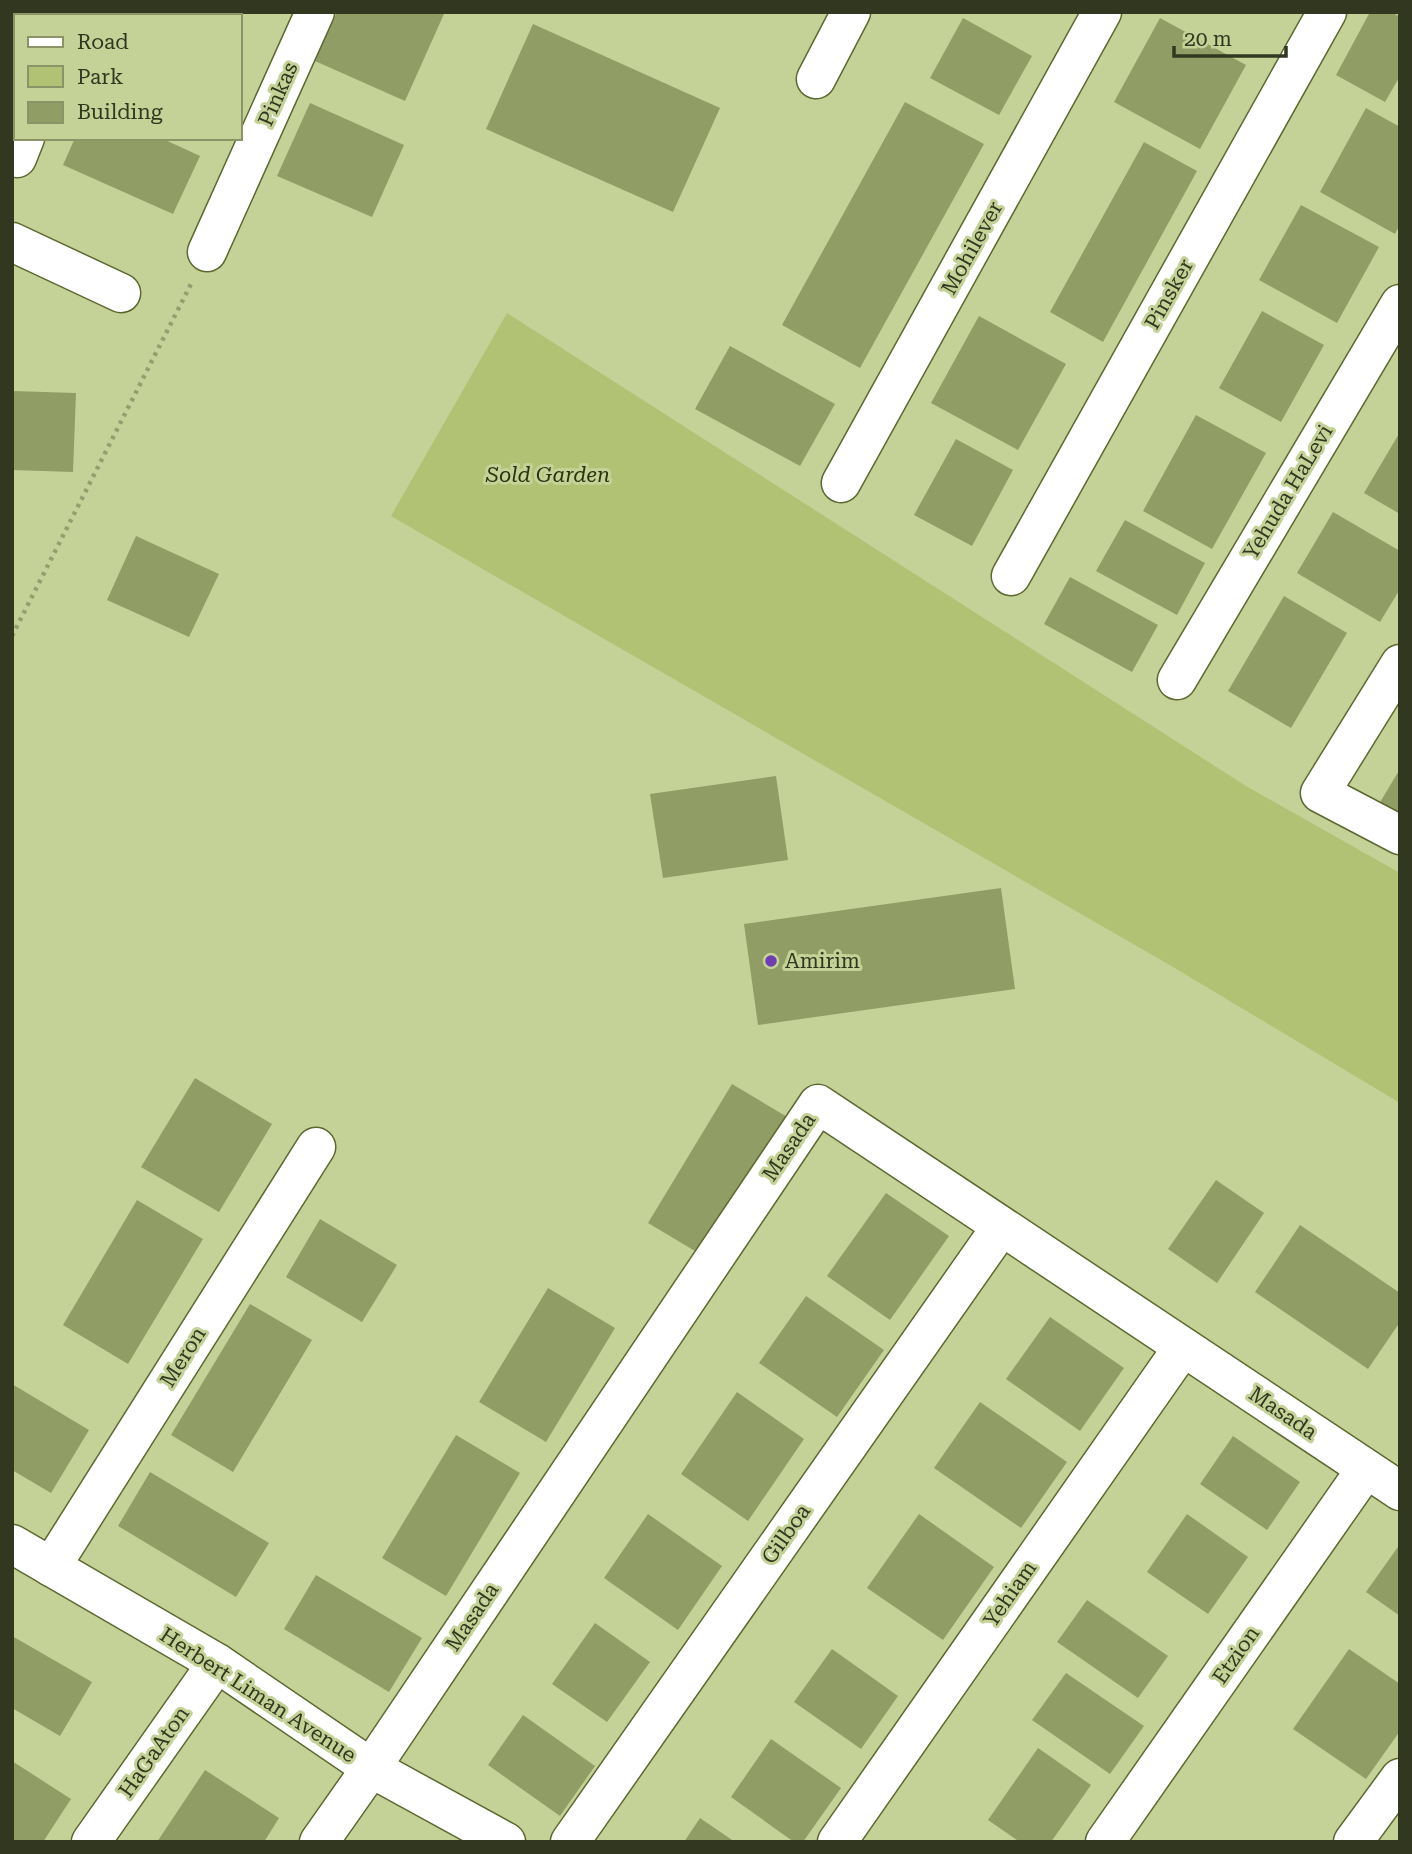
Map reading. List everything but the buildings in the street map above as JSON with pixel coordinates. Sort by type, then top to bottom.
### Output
[{"type":"street","name":"Pinkas","points":[[207,252],[315,12]]},
{"type":"street","points":[[817,79],[850,12]]},
{"type":"street","name":"Mohilever","points":[[841,483],[1102,12]]},
{"type":"street","name":"Pinsker","points":[[1011,576],[1327,12]]},
{"type":"street","points":[[12,242],[121,293]]},
{"type":"street","name":"Yehuda HaLevi","points":[[1177,680],[1400,304]]},
{"type":"street","points":[[1400,664],[1320,793],[1400,835]]},
{"type":"street","name":"Masada","points":[[319,1842],[817,1104],[1400,1491]]},
{"type":"street","name":"Meron","points":[[51,1567],[316,1147]]},
{"type":"street","name":"Gilboa","points":[[570,1842],[1001,1227]]},
{"type":"street","name":"Yehiam","points":[[837,1842],[1183,1347]]},
{"type":"street","name":"Etzion","points":[[1105,1842],[1366,1469]]},
{"type":"street","name":"Herbert Liman Avenue","points":[[12,1544],[216,1663],[370,1768],[506,1842]]},
{"type":"street","name":"HaGaAton","points":[[91,1842],[216,1663]]},
{"type":"street","points":[[1353,1842],[1400,1778]]},
{"type":"path","points":[[12,636],[207,252]]},
{"type":"green space","name":"Sold Garden","points":[[507,313],[1246,786],[1400,873],[1400,1103],[1173,967],[391,516]]},
{"type":"place","name":"Amirim","points":[[771,961]]}]
